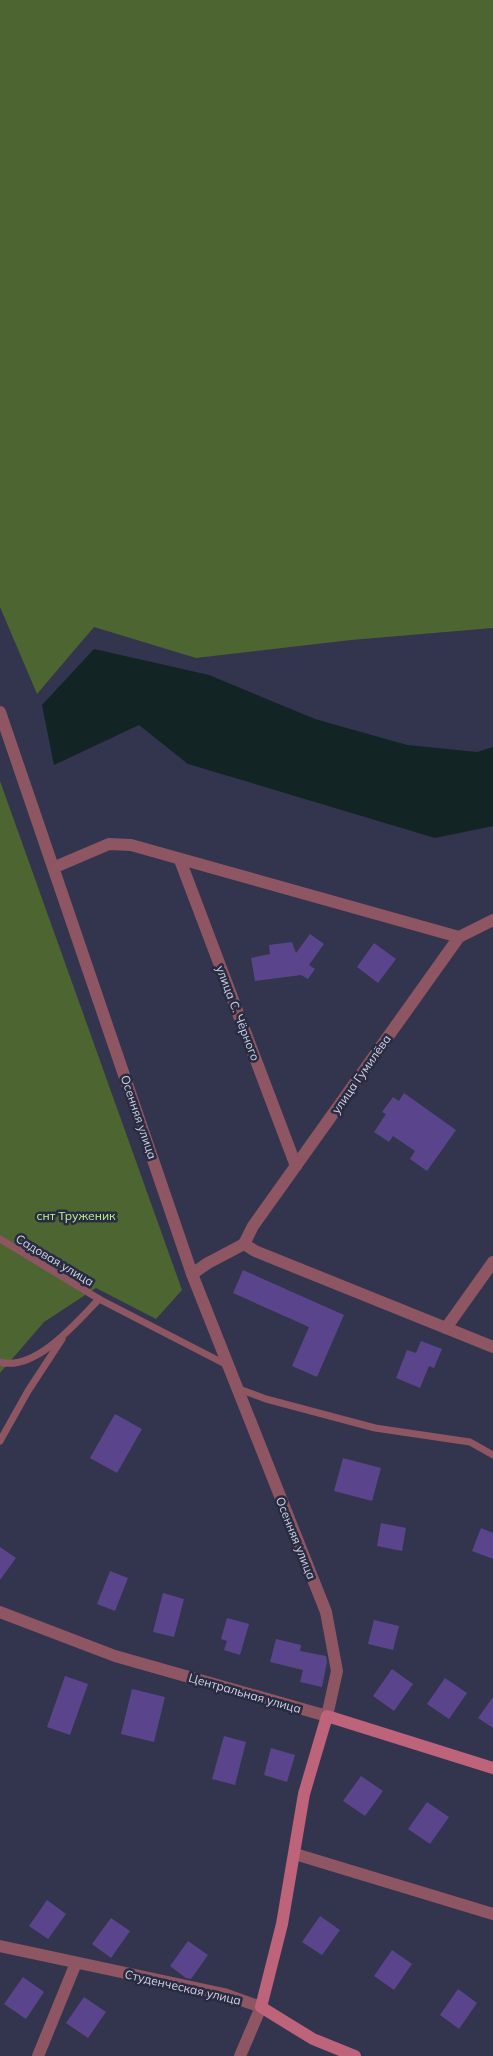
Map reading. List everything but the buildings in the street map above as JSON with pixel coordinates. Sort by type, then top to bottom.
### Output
[{"type":"street","name":"Осенняя улица","points":[[0,712],[192,1274],[326,1612],[337,1671],[327,1716]]},
{"type":"street","points":[[54,867],[109,844],[131,845],[459,937]]},
{"type":"street","name":"улица С. Чёрного","points":[[180,860],[296,1166]]},
{"type":"street","name":"улица Гумилёва","points":[[244,1244],[253,1226],[459,937],[493,920]]},
{"type":"street","points":[[192,1274],[208,1263],[244,1244],[255,1251],[493,1347]]},
{"type":"street","points":[[446,1328],[493,1262]]},
{"type":"street","name":"Центральная улица","points":[[0,1612],[115,1656],[327,1716],[493,1768]]},
{"type":"street","points":[[240,2056],[261,2007],[282,1924],[304,1794],[327,1716]]},
{"type":"street","points":[[295,1854],[493,1914]]},
{"type":"street","name":"Студенческая улица","points":[[0,1946],[224,1994],[261,2007],[313,2039],[355,2056]]},
{"type":"street","points":[[38,2056],[76,1962]]},
{"type":"lane","name":"Садовая улица","points":[[0,1239],[99,1300]]},
{"type":"lane","points":[[0,1441],[28,1391],[63,1337],[99,1300],[227,1365]]},
{"type":"lane","points":[[0,1362],[8,1364],[35,1356],[63,1337]]},
{"type":"lane","points":[[236,1388],[266,1399],[374,1428],[470,1442],[493,1455]]},
{"type":"green space","points":[[0,0],[493,0],[493,628],[351,640],[196,658],[94,627],[37,694],[0,607]]},
{"type":"green space","name":"снт Труженик","points":[[0,781],[182,1290],[156,1319],[96,1288],[44,1322],[0,1373]]},
{"type":"shaded area","points":[[94,649],[209,675],[315,719],[407,745],[477,752],[493,747],[493,826],[435,838],[188,764],[139,725],[54,765],[42,705]]}]
